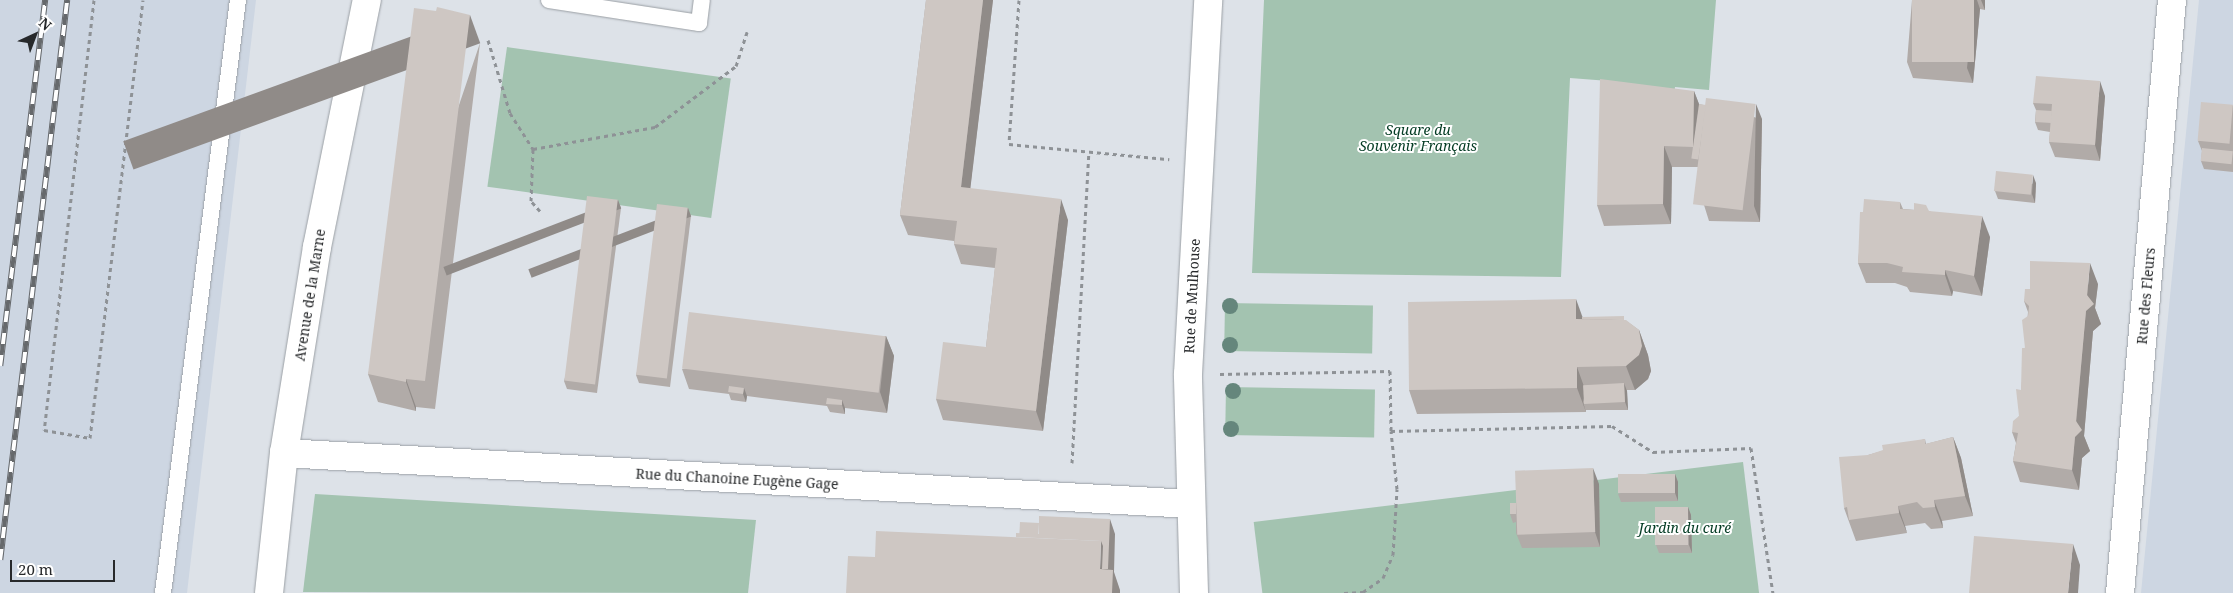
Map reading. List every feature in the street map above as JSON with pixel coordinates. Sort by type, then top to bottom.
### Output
[{"type":"street","name":"Avenue de la Marne","points":[[269,593],[284,453],[317,247],[367,0]]},
{"type":"street","name":"Rue de Mulhouse","points":[[1194,593],[1190,504],[1188,374],[1208,0]]},
{"type":"street","name":"Rue des Fleurs","points":[[2120,593],[2172,0]]},
{"type":"street","name":"Rue du Chanoine Eugène Gage","points":[[284,453],[348,459],[1190,504]]},
{"type":"lane","points":[[163,593],[238,0]]},
{"type":"lane","points":[[549,0],[699,23],[702,0]]},
{"type":"path","points":[[94,0],[44,430],[90,438],[143,0]]},
{"type":"path","points":[[1019,0],[1009,144],[1200,162]]},
{"type":"path","points":[[533,149],[655,128],[736,66],[747,32]]},
{"type":"path","points":[[488,40],[510,113],[533,149],[530,201],[540,211]]},
{"type":"path","points":[[1079,464],[1069,463],[1089,151]]},
{"type":"path","points":[[1188,374],[1390,371],[1391,431],[1397,489],[1393,555],[1383,578],[1363,592],[1344,593]]},
{"type":"path","points":[[1391,431],[1612,426],[1653,452],[1751,448],[1774,593]]},
{"type":"shaded area","points":[[0,0],[256,0],[187,593],[0,593]]},
{"type":"shaded area","points":[[2199,0],[2233,0],[2233,593],[2141,593]]},
{"type":"green space","name":"Square du Souvenir Français","points":[[1264,0],[1716,0],[1709,90],[1675,87],[1674,96],[1609,81],[1570,78],[1561,277],[1252,273]]},
{"type":"green space","points":[[507,47],[731,78],[711,218],[487,187]]},
{"type":"green space","points":[[1225,303],[1373,306],[1372,354],[1224,351]]},
{"type":"green space","points":[[1226,387],[1375,390],[1374,438],[1225,435]]},
{"type":"green space","name":"Jardin du curé","points":[[1743,462],[1759,593],[1262,593],[1254,522]]},
{"type":"green space","points":[[315,494],[756,520],[748,593],[303,592]]},
{"type":"building","points":[[926,0],[983,0],[961,187],[1061,199],[1036,411],[936,399],[943,342],[986,347],[997,248],[954,244],[957,221],[900,215]]},
{"type":"building","points":[[1912,0],[1974,0],[1974,62],[1912,62]]},
{"type":"building","points":[[437,7],[470,15],[425,381],[406,379],[406,382],[368,374],[414,8],[436,11]]},
{"type":"building","points":[[2036,76],[2100,81],[2095,145],[2049,142],[2052,104],[2033,103]]},
{"type":"building","points":[[1600,79],[1694,91],[1693,147],[1664,146],[1663,204],[1597,205]]},
{"type":"building","points":[[1706,98],[1756,104],[1743,210],[1693,204]]},
{"type":"building","points":[[2201,102],[2233,105],[2229,144],[2198,141]]},
{"type":"building","points":[[1699,104],[1706,105],[1698,159],[1691,158]]},
{"type":"building","points":[[2036,110],[2052,111],[2051,123],[2035,122]]},
{"type":"building","points":[[2202,148],[2233,151],[2231,164],[2201,161]]},
{"type":"building","points":[[1996,171],[2033,175],[2031,195],[1994,191]]},
{"type":"building","points":[[587,196],[618,200],[595,384],[564,381]]},
{"type":"building","points":[[1864,199],[1900,202],[1900,209],[1914,210],[1914,203],[1926,205],[1929,211],[1982,216],[1974,276],[1945,270],[1945,275],[1902,272],[1903,267],[1887,263],[1858,263],[1860,212],[1863,212]]},
{"type":"building","points":[[657,204],[688,208],[667,378],[636,375]]},
{"type":"building","points":[[2030,261],[2090,263],[2087,295],[2094,304],[2086,311],[2076,421],[2082,430],[2075,437],[2072,470],[2013,461],[2018,433],[2012,432],[2013,421],[2019,416],[2016,389],[2021,390],[2022,348],[2025,348],[2022,320],[2028,316],[2029,306],[2024,301],[2025,289],[2030,289]]},
{"type":"building","points":[[1576,299],[1576,319],[1626,320],[1639,330],[1642,346],[1639,355],[1626,366],[1577,367],[1577,388],[1409,390],[1408,302]]},
{"type":"building","points":[[689,312],[886,336],[879,393],[682,369]]},
{"type":"building","points":[[1624,316],[1624,320],[1582,319],[1582,317]]},
{"type":"building","points":[[1624,383],[1625,402],[1584,404],[1583,385]]},
{"type":"building","points":[[729,386],[744,388],[743,394],[728,392]]},
{"type":"building","points":[[827,398],[842,400],[842,405],[826,404]]},
{"type":"building","points":[[1953,437],[1965,496],[1934,500],[1935,507],[1923,508],[1917,502],[1898,506],[1899,513],[1849,520],[1847,507],[1844,508],[1839,457],[1868,455],[1883,450],[1882,445],[1925,439],[1925,444]]},
{"type":"building","points":[[1593,468],[1595,532],[1517,535],[1515,471]]},
{"type":"building","points":[[1618,474],[1675,474],[1675,493],[1618,493]]},
{"type":"building","points":[[1510,503],[1516,503],[1516,514],[1510,514]]},
{"type":"building","points":[[1655,507],[1688,507],[1688,545],[1655,545]]},
{"type":"building","points":[[1039,516],[1110,519],[1108,569],[1102,569],[1103,546],[1101,541],[1016,537],[1016,533],[1039,534]]},
{"type":"building","points":[[1020,522],[1039,523],[1038,535],[1019,534]]},
{"type":"building","points":[[876,531],[1101,541],[1100,569],[1113,570],[1112,593],[846,593],[848,556],[875,557]]},
{"type":"building","points":[[1974,536],[2073,544],[2068,593],[1969,593]]},
{"type":"railway","points":[[0,366],[45,0]]},
{"type":"railway","points":[[0,560],[67,0]]}]
